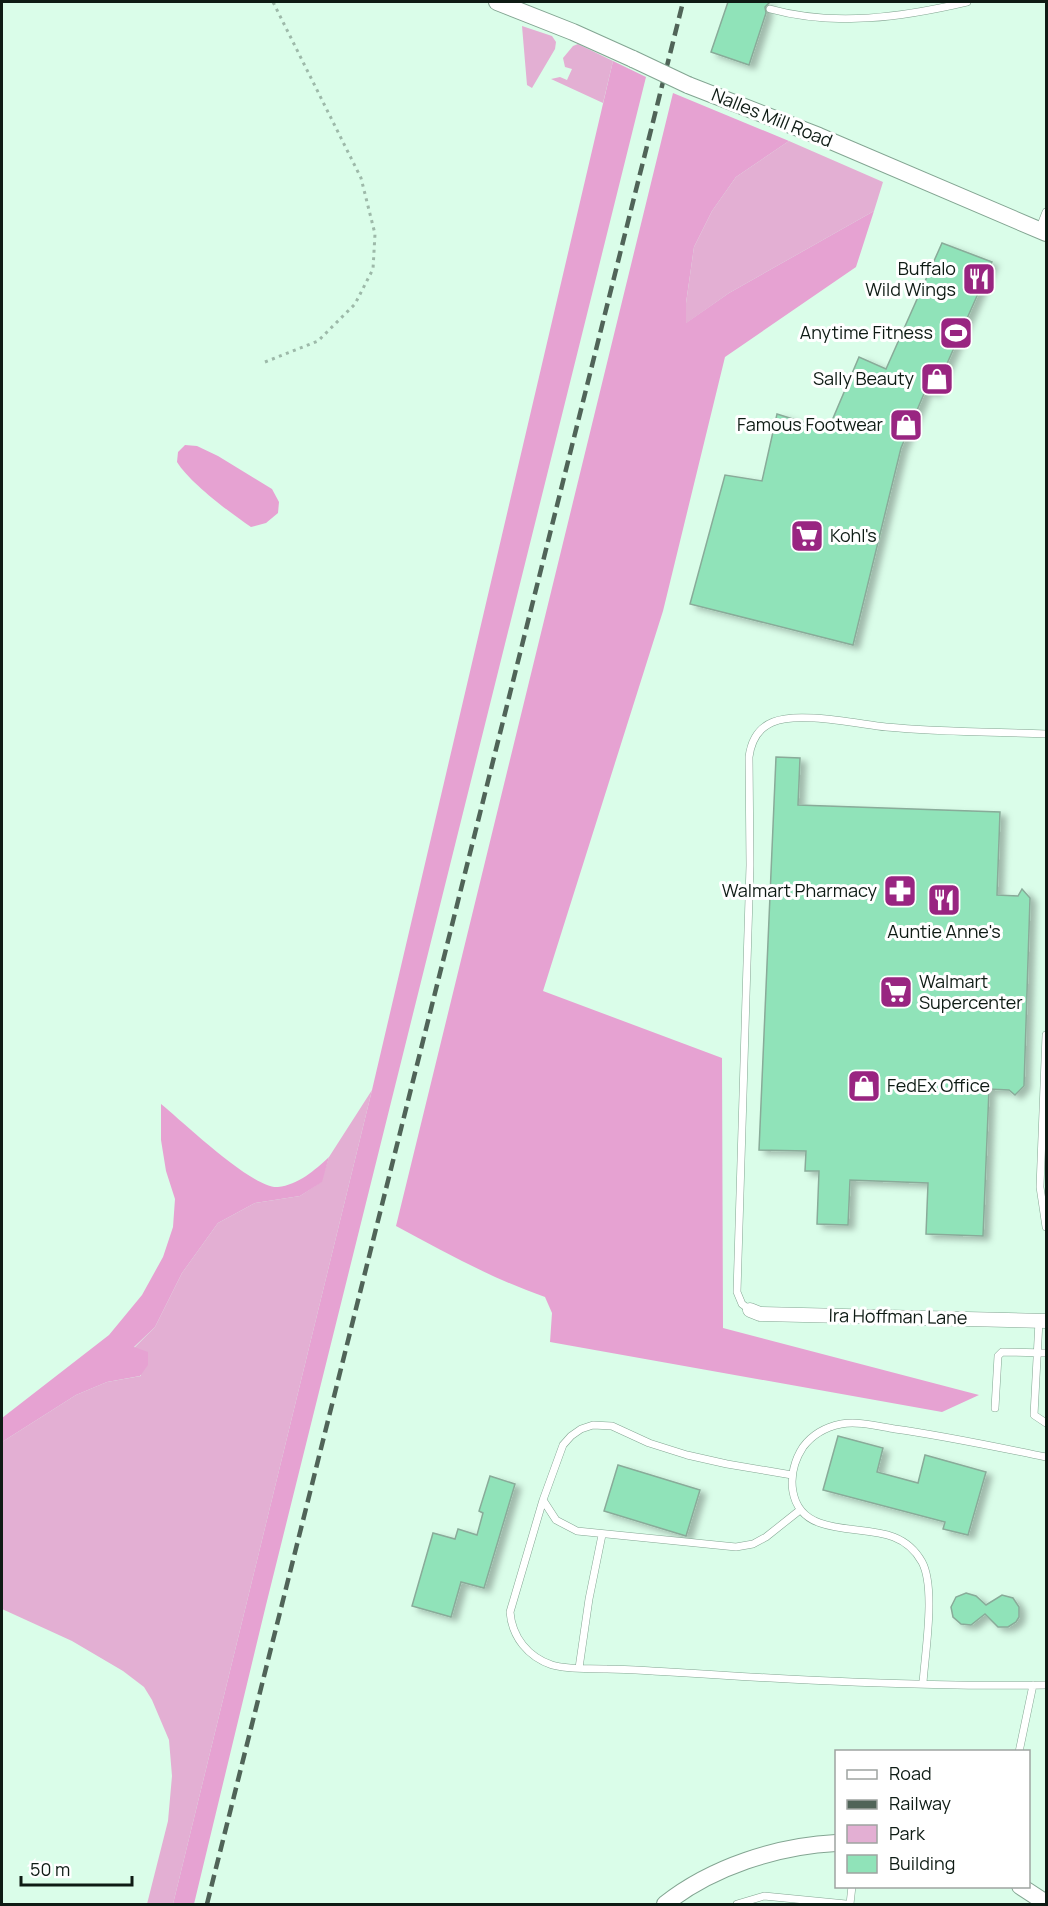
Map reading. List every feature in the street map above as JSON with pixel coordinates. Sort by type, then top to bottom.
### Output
[{"type":"street","name":"Nalles Mill Road","points":[[497,2],[573,32],[688,85],[819,136],[1043,232]]},
{"type":"street","name":"Ira Hoffman Lane","points":[[750,1310],[760,1314],[1043,1321]]},
{"type":"street","points":[[665,1905],[719,1871],[746,1861],[785,1850],[835,1843]]},
{"type":"street","points":[[1022,1888],[1047,1903]]},
{"type":"lane","points":[[770,9],[806,17],[867,19],[967,2]]},
{"type":"lane","points":[[1043,232],[1047,212]]},
{"type":"lane","points":[[750,1310],[742,1304],[736,1293],[750,866],[748,758],[750,746],[764,727],[774,721],[785,719],[832,719],[887,727],[1047,734]]},
{"type":"lane","points":[[1047,1035],[1044,1195],[1047,1227]]},
{"type":"lane","points":[[1043,1321],[1037,1353],[1034,1415],[1047,1424]]},
{"type":"lane","points":[[995,1408],[998,1356],[1002,1352],[1047,1353]]},
{"type":"lane","points":[[923,1683],[929,1595],[927,1575],[921,1562],[911,1548],[897,1538],[884,1533],[822,1524],[800,1510],[791,1487],[792,1474],[803,1447],[813,1436],[840,1424],[855,1423],[934,1434],[1047,1457]]},
{"type":"lane","points":[[792,1474],[687,1455],[649,1443],[612,1426],[592,1425],[581,1429],[564,1444],[543,1500],[511,1605],[511,1624],[515,1636],[538,1658],[557,1666],[815,1681],[1047,1685]]},
{"type":"lane","points":[[543,1500],[548,1510],[565,1526],[577,1532],[736,1547],[753,1544],[766,1537],[800,1510]]},
{"type":"lane","points":[[579,1668],[589,1599],[602,1535]]},
{"type":"lane","points":[[1019,1750],[1034,1685]]},
{"type":"lane","points":[[850,1905],[852,1888]]},
{"type":"lane","points":[[736,1905],[764,1896],[846,1905]]},
{"type":"path","points":[[265,362],[318,341],[355,304],[373,268],[375,234],[361,178],[273,2]]},
{"type":"green space","points":[[522,26],[552,36],[556,42],[555,49],[532,88],[527,85]]},
{"type":"green space","points":[[578,44],[613,61],[603,103],[551,79],[560,77],[567,80],[572,69],[565,67],[563,58],[573,46]]},
{"type":"green space","points":[[789,141],[883,182],[874,211],[729,293],[685,324],[694,247],[712,211],[736,177]]},
{"type":"green space","points":[[372,1090],[173,1904],[147,1904],[168,1821],[172,1776],[169,1740],[144,1687],[123,1671],[72,1641],[2,1609],[2,1442],[76,1395],[107,1382],[141,1376],[134,1348],[155,1327],[182,1273],[218,1223],[255,1203],[300,1196],[321,1182],[329,1157]]},
{"type":"shaded area","points":[[613,61],[646,77],[266,1605],[194,1904],[173,1904],[372,1090]]},
{"type":"shaded area","points":[[673,93],[789,141],[736,177],[712,211],[694,247],[686,303],[686,323],[729,293],[874,211],[856,267],[725,357],[663,611],[543,991],[722,1058],[723,1328],[979,1395],[942,1412],[550,1342],[552,1313],[545,1297],[488,1273],[396,1226]]},
{"type":"shaded area","points":[[185,445],[197,446],[218,456],[272,489],[279,502],[278,513],[266,523],[251,527],[200,488],[183,470],[177,462],[178,452]]},
{"type":"shaded area","points":[[161,1104],[236,1167],[267,1185],[285,1186],[299,1180],[329,1157],[322,1182],[300,1196],[255,1203],[218,1223],[182,1273],[155,1327],[134,1347],[148,1352],[148,1365],[140,1376],[107,1382],[76,1395],[2,1442],[2,1418],[109,1335],[142,1295],[163,1257],[173,1227],[175,1199],[166,1171],[161,1140]]},
{"type":"building","points":[[728,2],[770,2],[765,7],[766,13],[749,65],[711,52]]},
{"type":"building","points":[[942,243],[992,262],[934,393],[926,389],[901,448],[853,645],[690,604],[725,475],[762,481],[777,414],[828,430],[859,357],[886,369]]},
{"type":"building","name":"Walmart Supercenter","points":[[776,757],[800,758],[798,805],[1000,812],[997,895],[1018,896],[1022,889],[1030,898],[1024,1086],[1015,1095],[1009,1090],[989,1089],[983,1236],[926,1234],[928,1183],[850,1180],[848,1225],[817,1224],[819,1171],[805,1171],[806,1151],[759,1150]]},
{"type":"building","points":[[838,1436],[883,1448],[877,1472],[918,1483],[925,1455],[986,1472],[968,1535],[943,1529],[945,1522],[823,1490]]},
{"type":"building","points":[[618,1465],[700,1490],[686,1536],[604,1511]]},
{"type":"building","points":[[490,1476],[515,1484],[484,1588],[461,1582],[451,1617],[412,1606],[433,1533],[455,1539],[458,1529],[477,1535],[483,1513],[479,1511]]},
{"type":"building","points":[[966,1593],[976,1596],[986,1605],[1002,1595],[1013,1598],[1019,1607],[1019,1617],[1008,1627],[998,1627],[985,1614],[971,1625],[961,1624],[953,1617],[951,1607],[956,1597]]},
{"type":"railway","points":[[207,1904],[683,2]]},
{"type":"place","name":"Buffalo Wild Wings","points":[[979,279]]},
{"type":"place","name":"Anytime Fitness","points":[[956,333]]},
{"type":"place","name":"Sally Beauty","points":[[937,379]]},
{"type":"place","name":"Famous Footwear","points":[[906,425]]},
{"type":"place","name":"Kohl's","points":[[807,536]]},
{"type":"place","name":"Walmart Pharmacy","points":[[900,891]]},
{"type":"place","name":"Auntie Anne's","points":[[944,900]]},
{"type":"place","name":"Walmart Supercenter","points":[[896,992]]},
{"type":"place","name":"FedEx Office","points":[[864,1086]]}]
